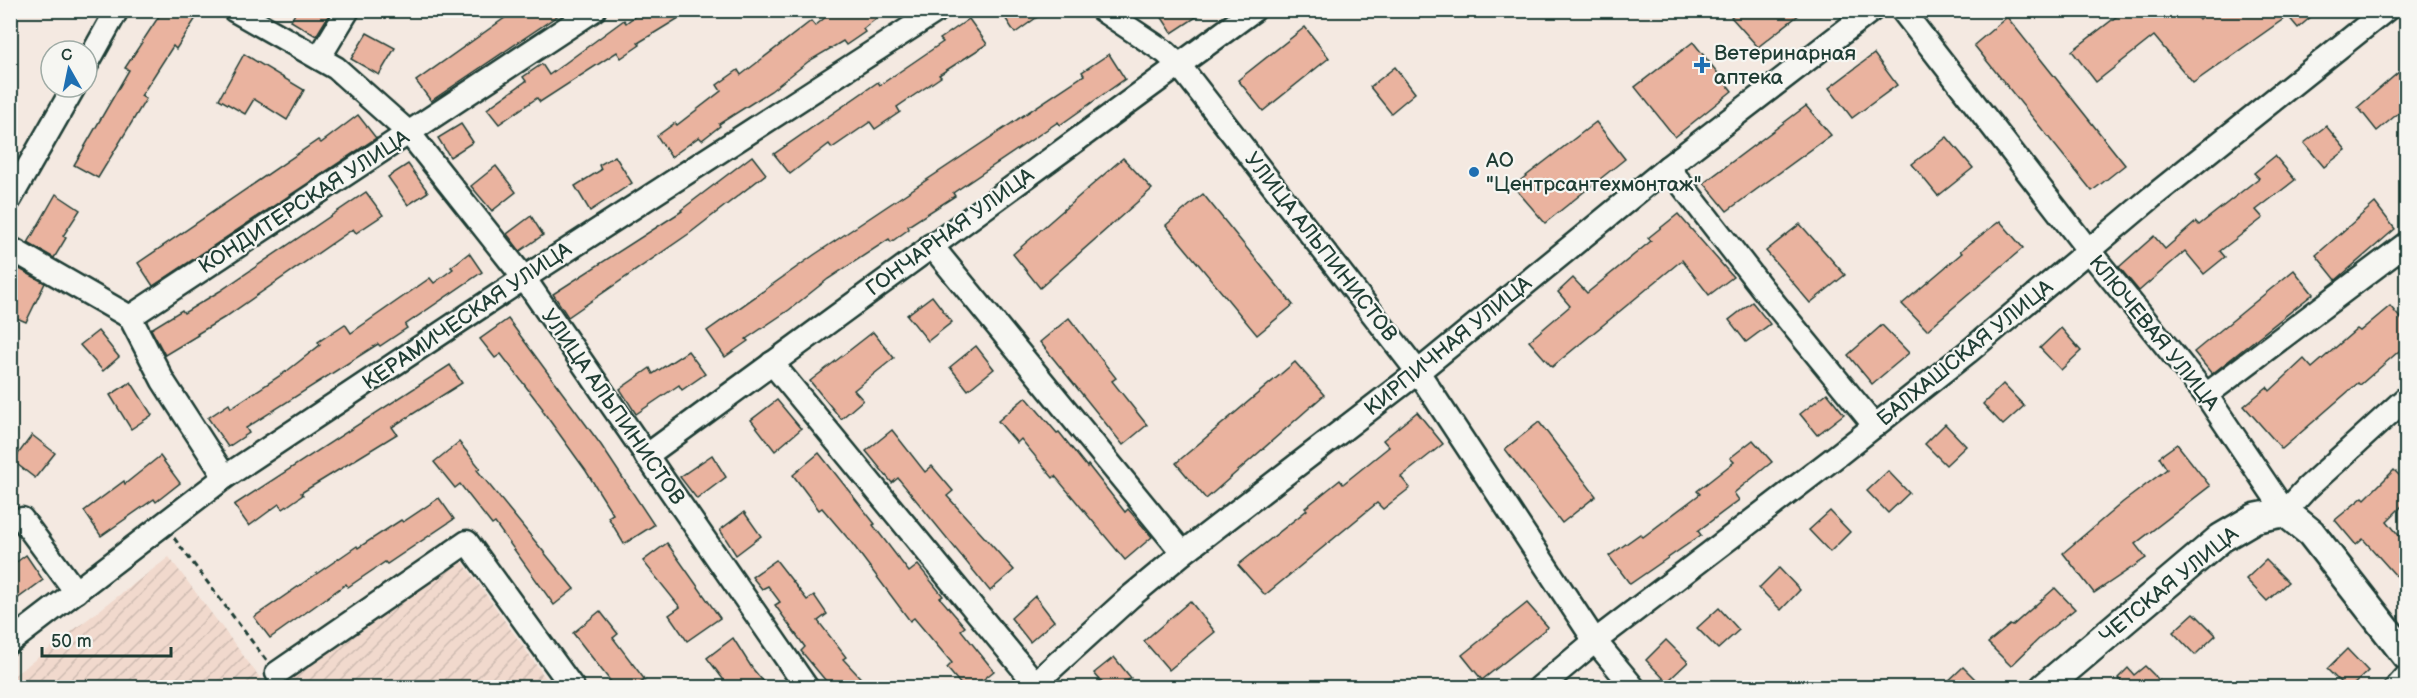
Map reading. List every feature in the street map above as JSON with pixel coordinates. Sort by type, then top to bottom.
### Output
[{"type":"main road","name":"КЛЮЧЕВАЯ УЛИЦА","points":[[2285,512],[2311,533],[2406,655]]},
{"type":"main road","name":"ЧЕТСКАЯ УЛИЦА","points":[[2044,687],[2221,538],[2255,519],[2285,512]]},
{"type":"street","points":[[99,42],[117,10]]},
{"type":"street","name":"УЛИЦА АЛЬПИНИСТОВ","points":[[234,10],[336,68],[409,133],[524,278],[807,687]]},
{"type":"street","points":[[319,58],[348,10]]},
{"type":"street","name":"КОНДИТЕРСКАЯ УЛИЦА","points":[[130,317],[594,10]]},
{"type":"street","name":"КЕРАМИЧЕСКАЯ УЛИЦА","points":[[10,642],[225,477],[524,278],[938,10]]},
{"type":"street","name":"УЛИЦА АЛЬПИНИСТОВ","points":[[1102,10],[1165,52],[1179,65],[1418,372],[1594,641],[1634,687]]},
{"type":"street","name":"ГОНЧАРНАЯ УЛИЦА","points":[[646,456],[1254,10]]},
{"type":"street","name":"КИРПИЧНАЯ УЛИЦА","points":[[1033,685],[1130,597],[1183,553],[1418,372],[1668,167],[1872,10]]},
{"type":"street","name":"КЛЮЧЕВАЯ УЛИЦА","points":[[1902,10],[2089,251],[2206,395],[2285,512]]},
{"type":"street","name":"БАЛХАШСКАЯ УЛИЦА","points":[[1539,687],[1594,641],[1875,426],[2152,197],[2386,10]]},
{"type":"street","points":[[10,199],[67,99]]},
{"type":"street","points":[[1668,167],[1875,426]]},
{"type":"street","points":[[2206,395],[2406,244]]},
{"type":"street","points":[[931,245],[1183,553]]},
{"type":"street","points":[[10,248],[130,317],[163,381],[225,477]]},
{"type":"street","points":[[772,363],[1033,685]]},
{"type":"street","points":[[2285,512],[2307,488],[2406,398]]},
{"type":"street","points":[[22,519],[76,592]]},
{"type":"street","points":[[277,674],[467,542],[573,687]]},
{"type":"street","points":[[2396,687],[2406,677]]},
{"type":"path","points":[[164,525],[277,674]]},
{"type":"shaded area","points":[[169,557],[267,687],[11,687],[11,678]]},
{"type":"shaded area","points":[[460,558],[552,687],[273,688]]},
{"type":"building","points":[[163,10],[183,10],[196,18],[176,49],[173,46],[141,96],[146,99],[98,178],[74,165],[129,70],[125,68]]},
{"type":"building","points":[[297,10],[332,10],[316,36],[291,21]]},
{"type":"building","points":[[516,10],[566,10],[431,101],[416,81]]},
{"type":"building","points":[[643,10],[692,10],[638,43],[640,45],[621,58],[617,52],[540,102],[537,98],[499,124],[487,109],[526,81],[523,77],[542,64],[549,75],[624,20],[626,23]]},
{"type":"building","points":[[834,10],[887,10],[863,29],[865,32],[846,45],[843,41],[809,61],[771,91],[719,124],[720,126],[702,140],[699,137],[671,157],[657,136],[675,123],[677,125],[721,91],[717,85],[738,70],[741,75],[811,21],[815,26]]},
{"type":"building","points":[[1000,10],[1047,10],[1015,33]]},
{"type":"building","points":[[1157,10],[1207,10],[1172,33]]},
{"type":"building","points":[[1739,10],[1805,10],[1758,47],[1731,17]]},
{"type":"building","points":[[2125,10],[2191,10],[2199,20],[2211,10],[2319,10],[2298,28],[2288,16],[2193,83],[2154,36],[2096,82],[2072,51]]},
{"type":"building","points":[[2007,17],[2125,165],[2092,191],[1974,45]]},
{"type":"building","points":[[969,19],[987,44],[939,75],[941,77],[897,107],[900,112],[875,129],[870,122],[832,148],[829,144],[790,174],[774,154],[878,82],[880,85],[943,42],[940,39]]},
{"type":"building","points":[[1305,27],[1329,58],[1263,111],[1238,80]]},
{"type":"building","points":[[367,33],[395,48],[379,75],[351,59]]},
{"type":"building","points":[[1693,42],[1732,91],[1675,137],[1635,87]]},
{"type":"building","points":[[244,54],[304,90],[287,120],[254,99],[245,114],[219,99]]},
{"type":"building","points":[[1109,54],[1125,79],[1060,125],[1058,122],[953,193],[955,196],[908,226],[909,229],[891,242],[889,239],[828,279],[725,357],[707,331],[814,255],[1084,75],[1082,72]]},
{"type":"building","points":[[1874,54],[1897,85],[1852,118],[1829,88]]},
{"type":"building","points":[[2406,66],[2406,107],[2377,131],[2358,107]]},
{"type":"building","points":[[1395,67],[1415,93],[1391,113],[1370,87]]},
{"type":"building","points":[[1806,106],[1831,135],[1727,211],[1704,183]]},
{"type":"building","points":[[358,115],[376,138],[153,286],[138,263],[318,140],[321,143]]},
{"type":"building","points":[[1596,122],[1625,159],[1545,223],[1513,186]]},
{"type":"building","points":[[461,124],[473,142],[450,157],[438,138]]},
{"type":"building","points":[[2326,126],[2346,150],[2324,167],[2304,143]]},
{"type":"building","points":[[1947,137],[1973,168],[1938,196],[1912,164]]},
{"type":"building","points":[[615,156],[632,183],[590,211],[575,186],[601,170],[599,165]]},
{"type":"building","points":[[752,156],[766,174],[690,233],[568,317],[553,294],[682,211]]},
{"type":"building","points":[[2275,156],[2295,180],[2256,210],[2263,218],[2220,251],[2225,257],[2204,274],[2185,251],[2139,291],[2119,267],[2154,236],[2165,249],[2196,222],[2199,225],[2259,178],[2254,173]]},
{"type":"building","points":[[1123,158],[1152,189],[1040,288],[1013,254]]},
{"type":"building","points":[[408,164],[428,192],[408,205],[388,177]]},
{"type":"building","points":[[496,166],[516,192],[492,211],[471,186]]},
{"type":"building","points":[[366,192],[383,215],[356,233],[353,229],[227,316],[165,355],[151,329],[182,310],[184,313],[220,291]]},
{"type":"building","points":[[56,194],[80,210],[63,236],[66,238],[54,258],[28,243]]},
{"type":"building","points":[[1203,194],[1293,305],[1257,335],[1166,225]]},
{"type":"building","points":[[2375,203],[2395,229],[2336,280],[2316,255]]},
{"type":"building","points":[[1678,214],[1733,277],[1709,295],[1682,260],[1552,367],[1529,341],[1570,306],[1558,292],[1573,278],[1587,293],[1651,241],[1648,238]]},
{"type":"building","points":[[531,216],[543,235],[520,251],[507,234]]},
{"type":"building","points":[[2000,221],[2023,248],[1927,330],[1902,304],[1962,253],[1960,251]]},
{"type":"building","points":[[1800,224],[1845,275],[1810,303],[1766,251]]},
{"type":"building","points":[[469,253],[482,272],[405,325],[407,328],[380,346],[378,344],[246,428],[249,433],[228,447],[208,418],[229,404],[231,408],[287,371],[320,345],[318,342],[345,324],[351,333],[430,278],[434,283]]},
{"type":"building","points":[[16,267],[45,283],[26,322],[10,315],[10,278]]},
{"type":"building","points":[[2294,270],[2313,294],[2212,374],[2194,352]]},
{"type":"building","points":[[932,296],[952,322],[928,341],[907,315]]},
{"type":"building","points":[[1752,302],[1770,324],[1746,342],[1729,320]]},
{"type":"building","points":[[2390,306],[2406,325],[2406,345],[2282,449],[2244,406],[2267,387],[2270,391],[2304,359],[2312,368],[2357,329],[2360,331]]},
{"type":"building","points":[[1069,318],[1116,378],[1112,381],[1147,425],[1123,445],[1040,342]]},
{"type":"building","points":[[508,319],[601,445],[654,525],[624,544],[608,517],[613,514],[543,409],[501,354],[495,358],[480,339]]},
{"type":"building","points":[[1882,325],[1909,353],[1872,384],[1848,355]]},
{"type":"building","points":[[2061,328],[2081,351],[2061,370],[2040,348]]},
{"type":"building","points":[[98,331],[119,357],[103,371],[80,345]]},
{"type":"building","points":[[873,332],[894,358],[854,390],[863,400],[841,419],[810,381]]},
{"type":"building","points":[[976,346],[994,369],[968,390],[950,367]]},
{"type":"building","points":[[688,351],[705,374],[682,390],[679,385],[636,414],[620,389],[650,368],[653,374]]},
{"type":"building","points":[[1295,362],[1324,395],[1206,499],[1176,463]]},
{"type":"building","points":[[450,365],[462,383],[392,427],[397,434],[301,493],[303,495],[283,509],[279,504],[249,526],[234,505]]},
{"type":"building","points":[[131,382],[152,415],[131,429],[110,395]]},
{"type":"building","points":[[2003,384],[2024,406],[2003,425],[1983,404]]},
{"type":"building","points":[[1827,393],[1844,414],[1817,435],[1800,414]]},
{"type":"building","points":[[1026,397],[1057,433],[1059,432],[1087,467],[1088,465],[1125,512],[1128,509],[1152,537],[1125,560],[1055,476],[1053,478],[1021,439],[1017,443],[998,421]]},
{"type":"building","points":[[777,400],[801,429],[775,451],[751,420]]},
{"type":"building","points":[[1417,412],[1443,444],[1401,477],[1410,488],[1383,509],[1377,503],[1265,595],[1238,565],[1307,510],[1305,508],[1340,480],[1343,484],[1389,447],[1383,440]]},
{"type":"building","points":[[1539,422],[1596,496],[1562,523],[1505,449]]},
{"type":"building","points":[[1945,424],[1966,446],[1946,465],[1925,444]]},
{"type":"building","points":[[892,430],[925,472],[932,466],[953,491],[947,496],[1014,570],[990,591],[898,478],[892,483],[866,451]]},
{"type":"building","points":[[32,435],[55,453],[35,478],[13,461]]},
{"type":"building","points":[[1753,440],[1772,462],[1734,493],[1739,500],[1698,531],[1701,535],[1630,584],[1609,556],[1640,534],[1643,537],[1700,494],[1697,491],[1734,462],[1730,458]]},
{"type":"building","points":[[459,442],[480,468],[477,470],[574,589],[554,605],[495,523],[492,525],[460,484],[455,488],[434,462]]},
{"type":"building","points":[[2177,444],[2210,486],[2135,544],[2146,558],[2094,593],[2063,553],[2123,502],[2167,469],[2159,457]]},
{"type":"building","points":[[819,453],[875,524],[873,525],[909,572],[918,565],[943,596],[940,598],[965,627],[961,630],[994,671],[974,687],[963,687],[947,668],[952,663],[914,618],[910,621],[851,542],[822,508],[819,510],[793,475]]},
{"type":"building","points":[[712,455],[726,477],[697,499],[680,477]]},
{"type":"building","points":[[160,456],[180,483],[156,502],[154,499],[101,536],[84,511],[124,481],[125,484]]},
{"type":"building","points":[[2394,470],[2406,482],[2406,502],[2387,521],[2406,544],[2406,587],[2363,539],[2356,545],[2335,520],[2363,497],[2365,499]]},
{"type":"building","points":[[1888,471],[1909,493],[1888,513],[1867,491]]},
{"type":"building","points":[[439,498],[454,519],[387,564],[385,562],[348,587],[346,584],[270,638],[254,617],[357,546],[358,548],[401,520],[403,522]]},
{"type":"building","points":[[1830,511],[1850,532],[1830,552],[1809,530]]},
{"type":"building","points":[[744,512],[761,536],[736,555],[720,530]]},
{"type":"building","points":[[667,543],[720,618],[687,641],[669,615],[680,607],[643,561]]},
{"type":"building","points":[[26,555],[43,580],[17,599],[10,591],[10,567]]},
{"type":"building","points":[[776,560],[807,600],[814,595],[827,614],[818,621],[846,657],[843,659],[869,687],[831,687],[801,651],[805,647],[775,605],[780,602],[768,586],[762,589],[752,577]]},
{"type":"building","points":[[2266,560],[2288,582],[2267,601],[2246,579]]},
{"type":"building","points":[[1779,568],[1800,590],[1781,610],[1759,588]]},
{"type":"building","points":[[2055,588],[2075,609],[2044,634],[2011,666],[1988,643],[2010,625],[2012,626]]},
{"type":"building","points":[[1035,596],[1054,621],[1030,642],[1011,618]]},
{"type":"building","points":[[1190,601],[1215,632],[1169,670],[1144,641]]},
{"type":"building","points":[[1527,603],[1548,627],[1482,680],[1462,655]]},
{"type":"building","points":[[1719,608],[1739,630],[1718,649],[1697,628]]},
{"type":"building","points":[[600,611],[618,634],[613,638],[645,680],[634,687],[615,687],[573,633]]},
{"type":"building","points":[[2194,613],[2216,635],[2195,655],[2173,632]]},
{"type":"building","points":[[733,638],[752,668],[768,687],[729,687],[707,658]]},
{"type":"building","points":[[1666,640],[1688,662],[1667,682],[1646,660]]},
{"type":"building","points":[[2347,649],[2368,671],[2351,687],[2345,687],[2327,669]]},
{"type":"building","points":[[1114,657],[1131,678],[1120,687],[1106,687],[1094,673]]},
{"type":"building","points":[[2145,666],[2159,680],[2151,687],[2119,687],[2124,684],[2118,678],[2128,668],[2134,675]]},
{"type":"building","points":[[1963,667],[1983,687],[1942,687]]},
{"type":"place","name":"Ветеринарная аптека","points":[[1702,65]]},
{"type":"place","name":"АО \"Центрсантехмонтаж\"","points":[[1474,172]]}]
